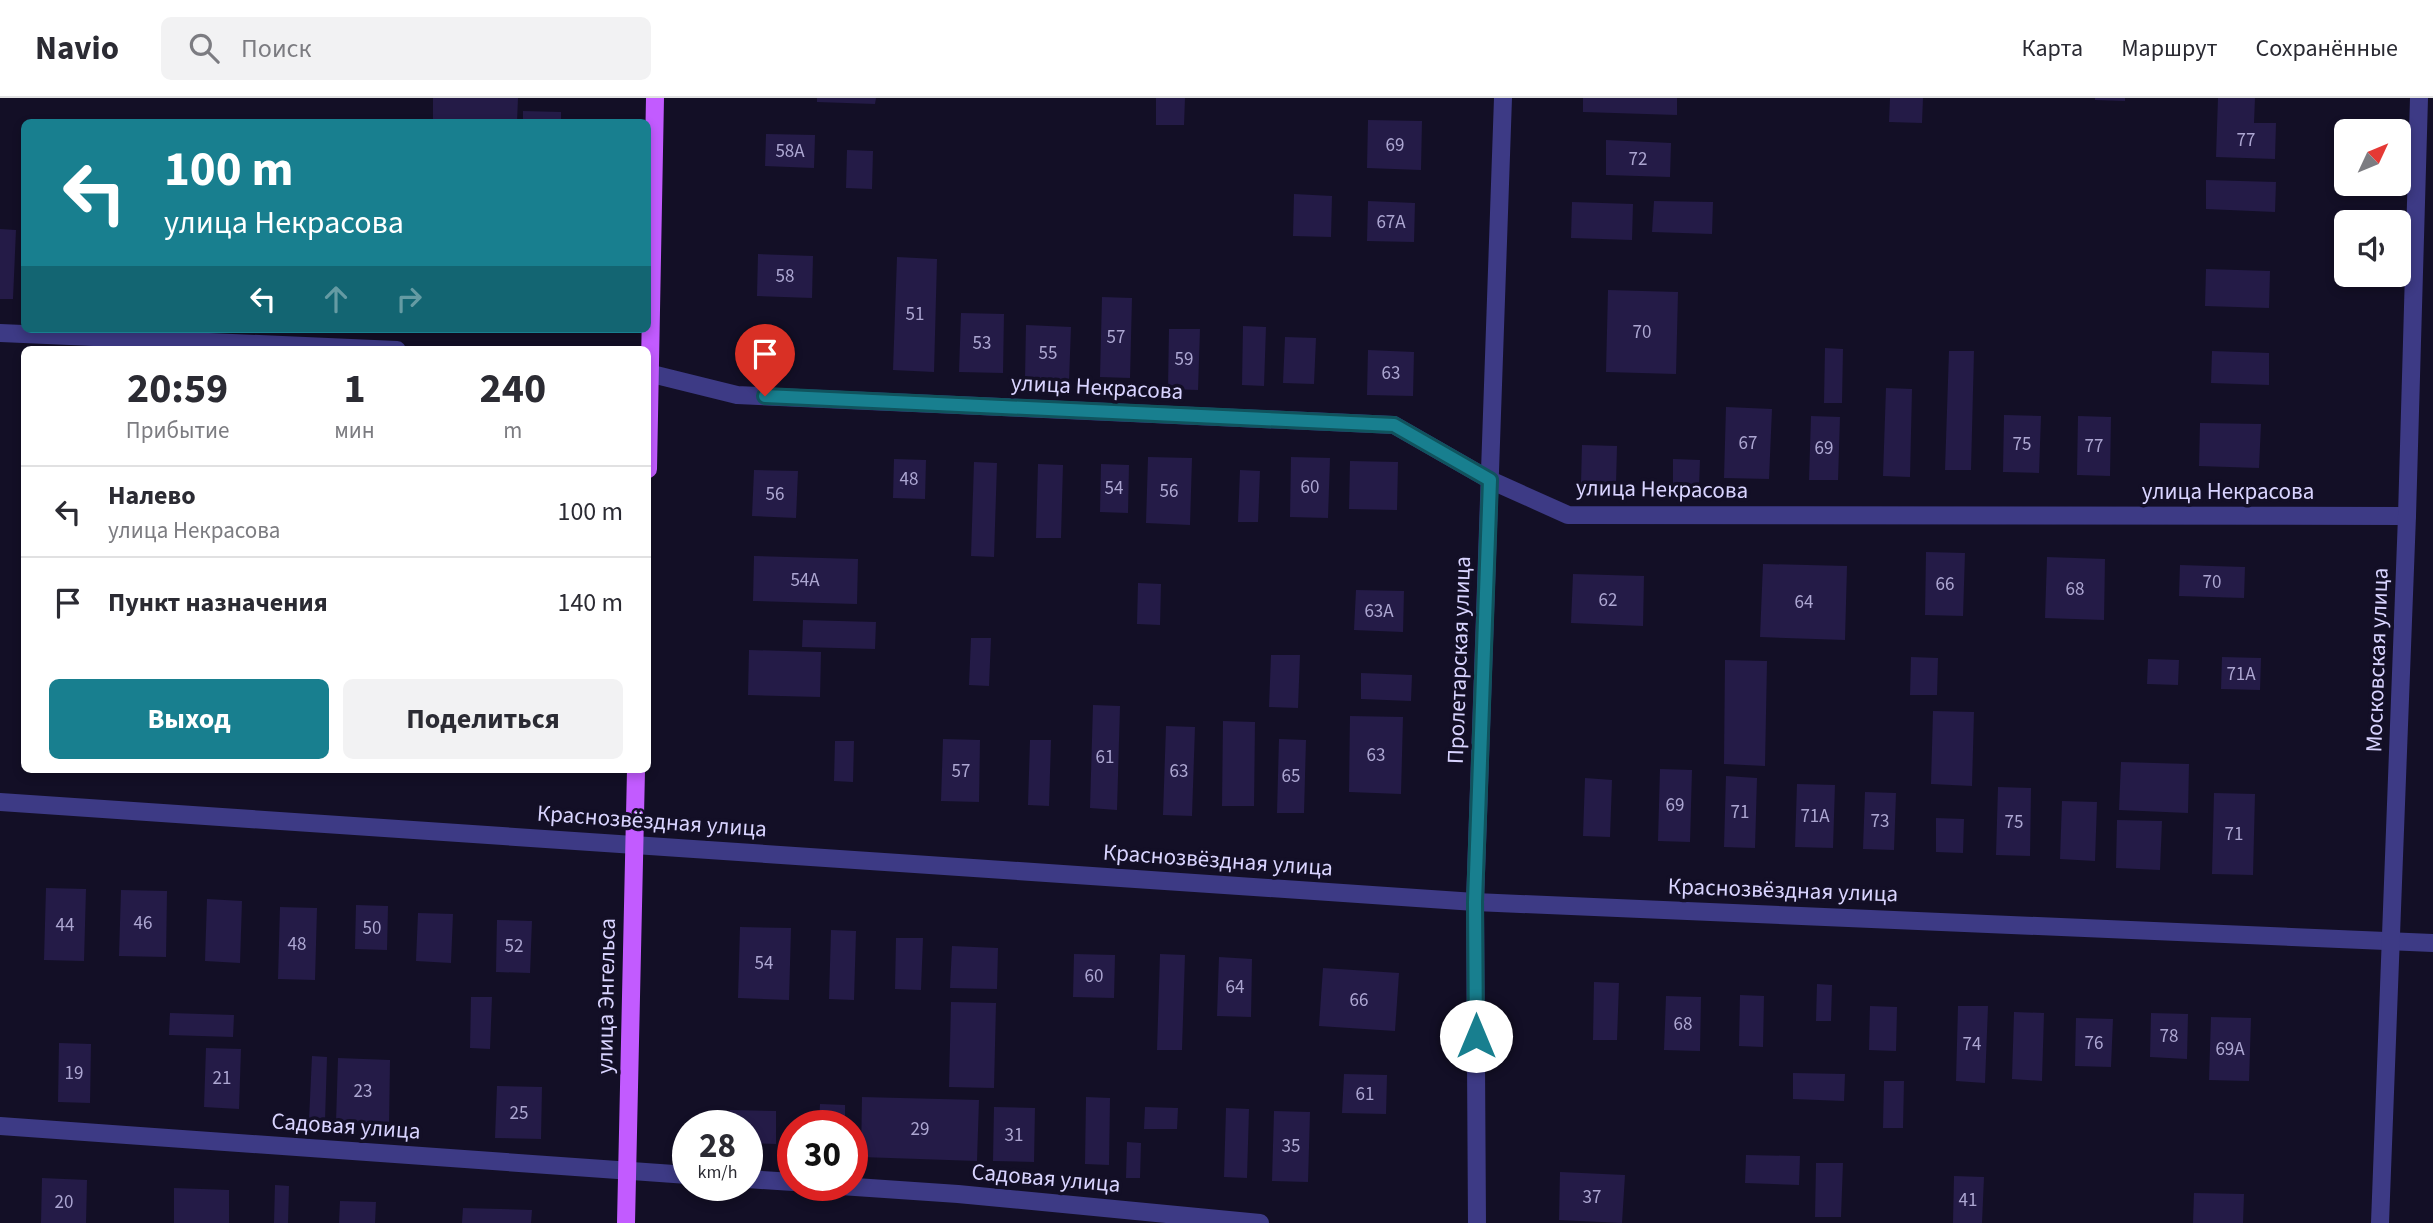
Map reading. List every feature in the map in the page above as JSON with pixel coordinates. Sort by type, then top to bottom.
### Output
[{"type":"main road","points":[[651,281],[655,98]]},
{"type":"main road","name":"улица Энгельса","points":[[626,1223],[636,773]]},
{"type":"street","name":"Пролетарская улица","points":[[1477,1223],[1475,902],[1503,98]]},
{"type":"street","name":"Московская улица","points":[[2380,1223],[2407,516],[2419,98]]},
{"type":"street","points":[[0,333],[304,346]]},
{"type":"street","name":"улица Некрасова","points":[[651,374],[737,395],[1394,425],[1490,480],[1568,514],[2407,516]]},
{"type":"street","name":"Краснозвёздная улица","points":[[0,802],[1475,902],[2433,943]]},
{"type":"street","name":"Садовая улица","points":[[0,1126],[672,1174]]},
{"type":"street","name":"Садовая улица","points":[[868,1188],[1261,1223]]},
{"type":"building","points":[[433,98],[518,98],[517,119],[433,119]]},
{"type":"building","points":[[817,98],[876,98],[875,104],[817,102]]},
{"type":"building","points":[[1156,98],[1185,98],[1184,125],[1156,125]]},
{"type":"building","points":[[1583,98],[1677,98],[1677,115],[1583,112]]},
{"type":"building","points":[[1890,98],[1923,98],[1922,123],[1889,122]]},
{"type":"building","points":[[2125,98],[2125,101],[2095,100]]},
{"type":"building","points":[[2218,98],[2255,98],[2254,123],[2276,123],[2275,159],[2216,157]]},
{"type":"building","points":[[523,111],[561,112],[561,119],[523,119]]},
{"type":"building","points":[[1368,120],[1422,121],[1421,170],[1367,168]]},
{"type":"building","points":[[766,134],[815,135],[814,168],[765,166]]},
{"type":"building","points":[[1606,140],[1671,143],[1670,177],[1606,175]]},
{"type":"building","points":[[847,150],[873,151],[872,189],[846,188]]},
{"type":"building","points":[[2206,180],[2276,182],[2275,212],[2206,209]]},
{"type":"building","points":[[1294,194],[1332,196],[1331,237],[1293,236]]},
{"type":"building","points":[[1368,201],[1415,203],[1414,242],[1367,241]]},
{"type":"building","points":[[1654,201],[1713,202],[1712,234],[1652,232]]},
{"type":"building","points":[[1572,202],[1633,204],[1632,240],[1571,238]]},
{"type":"building","points":[[0,229],[16,230],[13,299],[0,299]]},
{"type":"building","points":[[758,254],[813,256],[812,298],[757,296]]},
{"type":"building","points":[[897,257],[937,259],[934,372],[893,370]]},
{"type":"building","points":[[2206,269],[2270,271],[2269,308],[2205,306]]},
{"type":"building","points":[[1608,290],[1678,292],[1676,374],[1606,372]]},
{"type":"building","points":[[1102,297],[1132,298],[1130,378],[1100,377]]},
{"type":"building","points":[[961,313],[1004,314],[1003,373],[959,372]]},
{"type":"building","points":[[1026,325],[1071,327],[1069,381],[1025,379]]},
{"type":"building","points":[[1243,326],[1266,327],[1264,386],[1242,385]]},
{"type":"building","points":[[1169,329],[1200,329],[1198,390],[1168,389]]},
{"type":"building","points":[[1285,337],[1316,338],[1314,384],[1283,383]]},
{"type":"building","points":[[1825,348],[1843,349],[1842,403],[1824,403]]},
{"type":"building","points":[[1368,350],[1414,352],[1413,396],[1367,395]]},
{"type":"building","points":[[1949,351],[1974,351],[1971,470],[1945,470]]},
{"type":"building","points":[[2212,351],[2269,353],[2269,385],[2211,383]]},
{"type":"building","points":[[1886,388],[1912,389],[1910,477],[1883,476]]},
{"type":"building","points":[[1726,407],[1772,409],[1769,479],[1724,478]]},
{"type":"building","points":[[2004,415],[2041,416],[2039,473],[2003,472]]},
{"type":"building","points":[[1811,416],[1840,417],[1838,480],[1809,480]]},
{"type":"building","points":[[2078,416],[2111,417],[2110,476],[2077,475]]},
{"type":"building","points":[[2200,423],[2261,424],[2259,468],[2199,466]]},
{"type":"building","points":[[1582,445],[1617,446],[1616,484],[1581,484]]},
{"type":"building","points":[[1148,457],[1192,458],[1190,525],[1146,523]]},
{"type":"building","points":[[1291,457],[1330,458],[1328,518],[1290,517]]},
{"type":"building","points":[[894,459],[926,460],[925,499],[893,498]]},
{"type":"building","points":[[1673,459],[1700,460],[1699,487],[1673,486]]},
{"type":"building","points":[[1350,461],[1398,462],[1397,510],[1349,509]]},
{"type":"building","points":[[974,462],[997,463],[994,557],[971,556]]},
{"type":"building","points":[[1038,464],[1063,465],[1061,538],[1036,538]]},
{"type":"building","points":[[1101,464],[1129,465],[1128,513],[1100,512]]},
{"type":"building","points":[[754,470],[798,471],[796,518],[752,516]]},
{"type":"building","points":[[1240,470],[1260,471],[1258,522],[1238,522]]},
{"type":"building","points":[[1926,552],[1965,553],[1963,616],[1925,615]]},
{"type":"building","points":[[754,556],[858,559],[857,604],[753,601]]},
{"type":"building","points":[[2047,557],[2105,559],[2104,620],[2045,618]]},
{"type":"building","points":[[1763,564],[1847,566],[1845,640],[1760,637]]},
{"type":"building","points":[[2180,565],[2245,567],[2244,598],[2179,596]]},
{"type":"building","points":[[1573,574],[1644,576],[1643,626],[1571,623]]},
{"type":"building","points":[[1138,583],[1161,584],[1160,625],[1137,624]]},
{"type":"building","points":[[1356,590],[1404,591],[1403,632],[1354,630]]},
{"type":"building","points":[[803,620],[876,622],[875,649],[802,647]]},
{"type":"building","points":[[971,638],[991,638],[989,686],[969,685]]},
{"type":"building","points":[[749,650],[821,652],[820,697],[748,695]]},
{"type":"building","points":[[1271,655],[1300,655],[1298,708],[1269,707]]},
{"type":"building","points":[[1911,657],[1938,658],[1937,695],[1910,695]]},
{"type":"building","points":[[2222,657],[2261,658],[2260,690],[2221,689]]},
{"type":"building","points":[[2148,659],[2179,660],[2178,685],[2147,684]]},
{"type":"building","points":[[1725,660],[1767,661],[1765,766],[1724,764]]},
{"type":"building","points":[[1361,673],[1412,675],[1411,701],[1361,699]]},
{"type":"building","points":[[1093,705],[1120,706],[1117,810],[1090,808]]},
{"type":"building","points":[[1933,711],[1974,712],[1972,786],[1931,784]]},
{"type":"building","points":[[1350,716],[1403,717],[1401,794],[1349,792]]},
{"type":"building","points":[[1223,721],[1255,722],[1254,806],[1222,806]]},
{"type":"building","points":[[1166,726],[1195,727],[1192,816],[1163,815]]},
{"type":"building","points":[[943,739],[980,740],[979,802],[941,801]]},
{"type":"building","points":[[1279,739],[1306,740],[1304,813],[1277,813]]},
{"type":"building","points":[[1030,740],[1051,740],[1049,806],[1028,805]]},
{"type":"building","points":[[835,741],[854,741],[853,782],[834,781]]},
{"type":"building","points":[[2121,762],[2189,764],[2188,813],[2119,810]]},
{"type":"building","points":[[1660,769],[1692,770],[1690,842],[1658,841]]},
{"type":"building","points":[[1726,776],[1757,778],[1755,848],[1724,847]]},
{"type":"building","points":[[1585,778],[1612,780],[1610,837],[1583,836]]},
{"type":"building","points":[[1797,784],[1835,785],[1833,848],[1795,847]]},
{"type":"building","points":[[1998,787],[2031,788],[2030,856],[1996,855]]},
{"type":"building","points":[[1865,792],[1896,793],[1894,850],[1863,849]]},
{"type":"building","points":[[2214,793],[2255,794],[2253,875],[2212,874]]},
{"type":"building","points":[[2062,801],[2097,802],[2095,861],[2060,859]]},
{"type":"building","points":[[1936,818],[1964,819],[1963,853],[1936,852]]},
{"type":"building","points":[[2117,820],[2162,821],[2160,870],[2116,868]]},
{"type":"building","points":[[46,888],[86,889],[84,961],[44,960]]},
{"type":"building","points":[[121,890],[167,891],[166,957],[119,956]]},
{"type":"building","points":[[207,899],[242,901],[240,963],[205,961]]},
{"type":"building","points":[[356,905],[388,906],[387,950],[355,949]]},
{"type":"building","points":[[280,907],[317,908],[315,980],[278,979]]},
{"type":"building","points":[[418,913],[453,914],[451,963],[416,961]]},
{"type":"building","points":[[497,920],[532,921],[530,973],[496,972]]},
{"type":"building","points":[[740,927],[791,928],[789,1000],[738,998]]},
{"type":"building","points":[[831,930],[856,931],[854,1000],[829,999]]},
{"type":"building","points":[[896,938],[923,938],[921,990],[895,989]]},
{"type":"building","points":[[952,946],[998,948],[997,989],[950,988]]},
{"type":"building","points":[[1074,954],[1115,955],[1114,998],[1073,997]]},
{"type":"building","points":[[1160,954],[1185,955],[1182,1050],[1157,1050]]},
{"type":"building","points":[[1219,957],[1252,959],[1251,1017],[1217,1016]]},
{"type":"building","points":[[1323,968],[1399,973],[1395,1031],[1319,1026]]},
{"type":"building","points":[[1594,982],[1619,983],[1617,1040],[1593,1040]]},
{"type":"building","points":[[1817,984],[1832,985],[1831,1021],[1816,1021]]},
{"type":"building","points":[[1740,995],[1764,996],[1763,1047],[1739,1046]]},
{"type":"building","points":[[1666,996],[1701,997],[1700,1051],[1664,1050]]},
{"type":"building","points":[[471,997],[492,997],[490,1049],[470,1048]]},
{"type":"building","points":[[951,1002],[996,1003],[994,1088],[949,1087]]},
{"type":"building","points":[[1870,1006],[1897,1007],[1896,1051],[1869,1050]]},
{"type":"building","points":[[1958,1006],[1988,1006],[1985,1083],[1956,1081]]},
{"type":"building","points":[[2014,1012],[2044,1013],[2042,1081],[2012,1079]]},
{"type":"building","points":[[170,1013],[234,1015],[233,1037],[169,1035]]},
{"type":"building","points":[[2151,1013],[2188,1014],[2187,1059],[2150,1057]]},
{"type":"building","points":[[2211,1017],[2251,1018],[2249,1081],[2209,1080]]},
{"type":"building","points":[[2076,1018],[2113,1019],[2111,1067],[2075,1066]]},
{"type":"building","points":[[59,1043],[91,1044],[90,1103],[58,1102]]},
{"type":"building","points":[[206,1048],[241,1049],[239,1109],[204,1107]]},
{"type":"building","points":[[312,1056],[327,1057],[325,1120],[309,1120]]},
{"type":"building","points":[[338,1058],[390,1060],[389,1124],[336,1122]]},
{"type":"building","points":[[1793,1073],[1845,1074],[1844,1101],[1793,1099]]},
{"type":"building","points":[[1344,1074],[1387,1075],[1386,1114],[1342,1113]]},
{"type":"building","points":[[1884,1081],[1904,1081],[1903,1128],[1883,1128]]},
{"type":"building","points":[[497,1086],[542,1087],[541,1139],[495,1138]]},
{"type":"building","points":[[862,1097],[979,1100],[977,1161],[868,1157],[868,1110],[862,1110]]},
{"type":"building","points":[[1086,1097],[1110,1098],[1109,1165],[1085,1164]]},
{"type":"building","points":[[820,1104],[845,1105],[845,1110],[820,1110]]},
{"type":"building","points":[[994,1107],[1035,1108],[1034,1162],[993,1161]]},
{"type":"building","points":[[1145,1107],[1178,1108],[1177,1129],[1144,1129]]},
{"type":"building","points":[[1226,1108],[1249,1109],[1247,1178],[1224,1177]]},
{"type":"building","points":[[763,1111],[776,1111],[776,1144],[763,1144]]},
{"type":"building","points":[[1274,1111],[1310,1112],[1308,1182],[1272,1181]]},
{"type":"building","points":[[1127,1142],[1141,1143],[1140,1178],[1126,1178]]},
{"type":"building","points":[[1746,1155],[1800,1156],[1799,1185],[1745,1183]]},
{"type":"building","points":[[1816,1163],[1843,1163],[1841,1217],[1815,1217]]},
{"type":"building","points":[[1560,1172],[1625,1175],[1622,1223],[1559,1220]]},
{"type":"building","points":[[1954,1176],[1984,1177],[1982,1223],[1953,1223]]},
{"type":"building","points":[[42,1178],[87,1180],[86,1223],[41,1223]]},
{"type":"building","points":[[275,1185],[289,1186],[288,1223],[274,1223]]},
{"type":"building","points":[[174,1188],[229,1190],[229,1223],[174,1223]]},
{"type":"building","points":[[2194,1193],[2244,1194],[2243,1223],[2193,1223]]},
{"type":"building","points":[[340,1201],[376,1202],[375,1223],[339,1223]]},
{"type":"building","points":[[463,1208],[532,1210],[531,1223],[462,1223]]},
{"type":"route","points":[[765,396],[1394,425],[1490,480],[1475,902],[1476,1036]]}]
